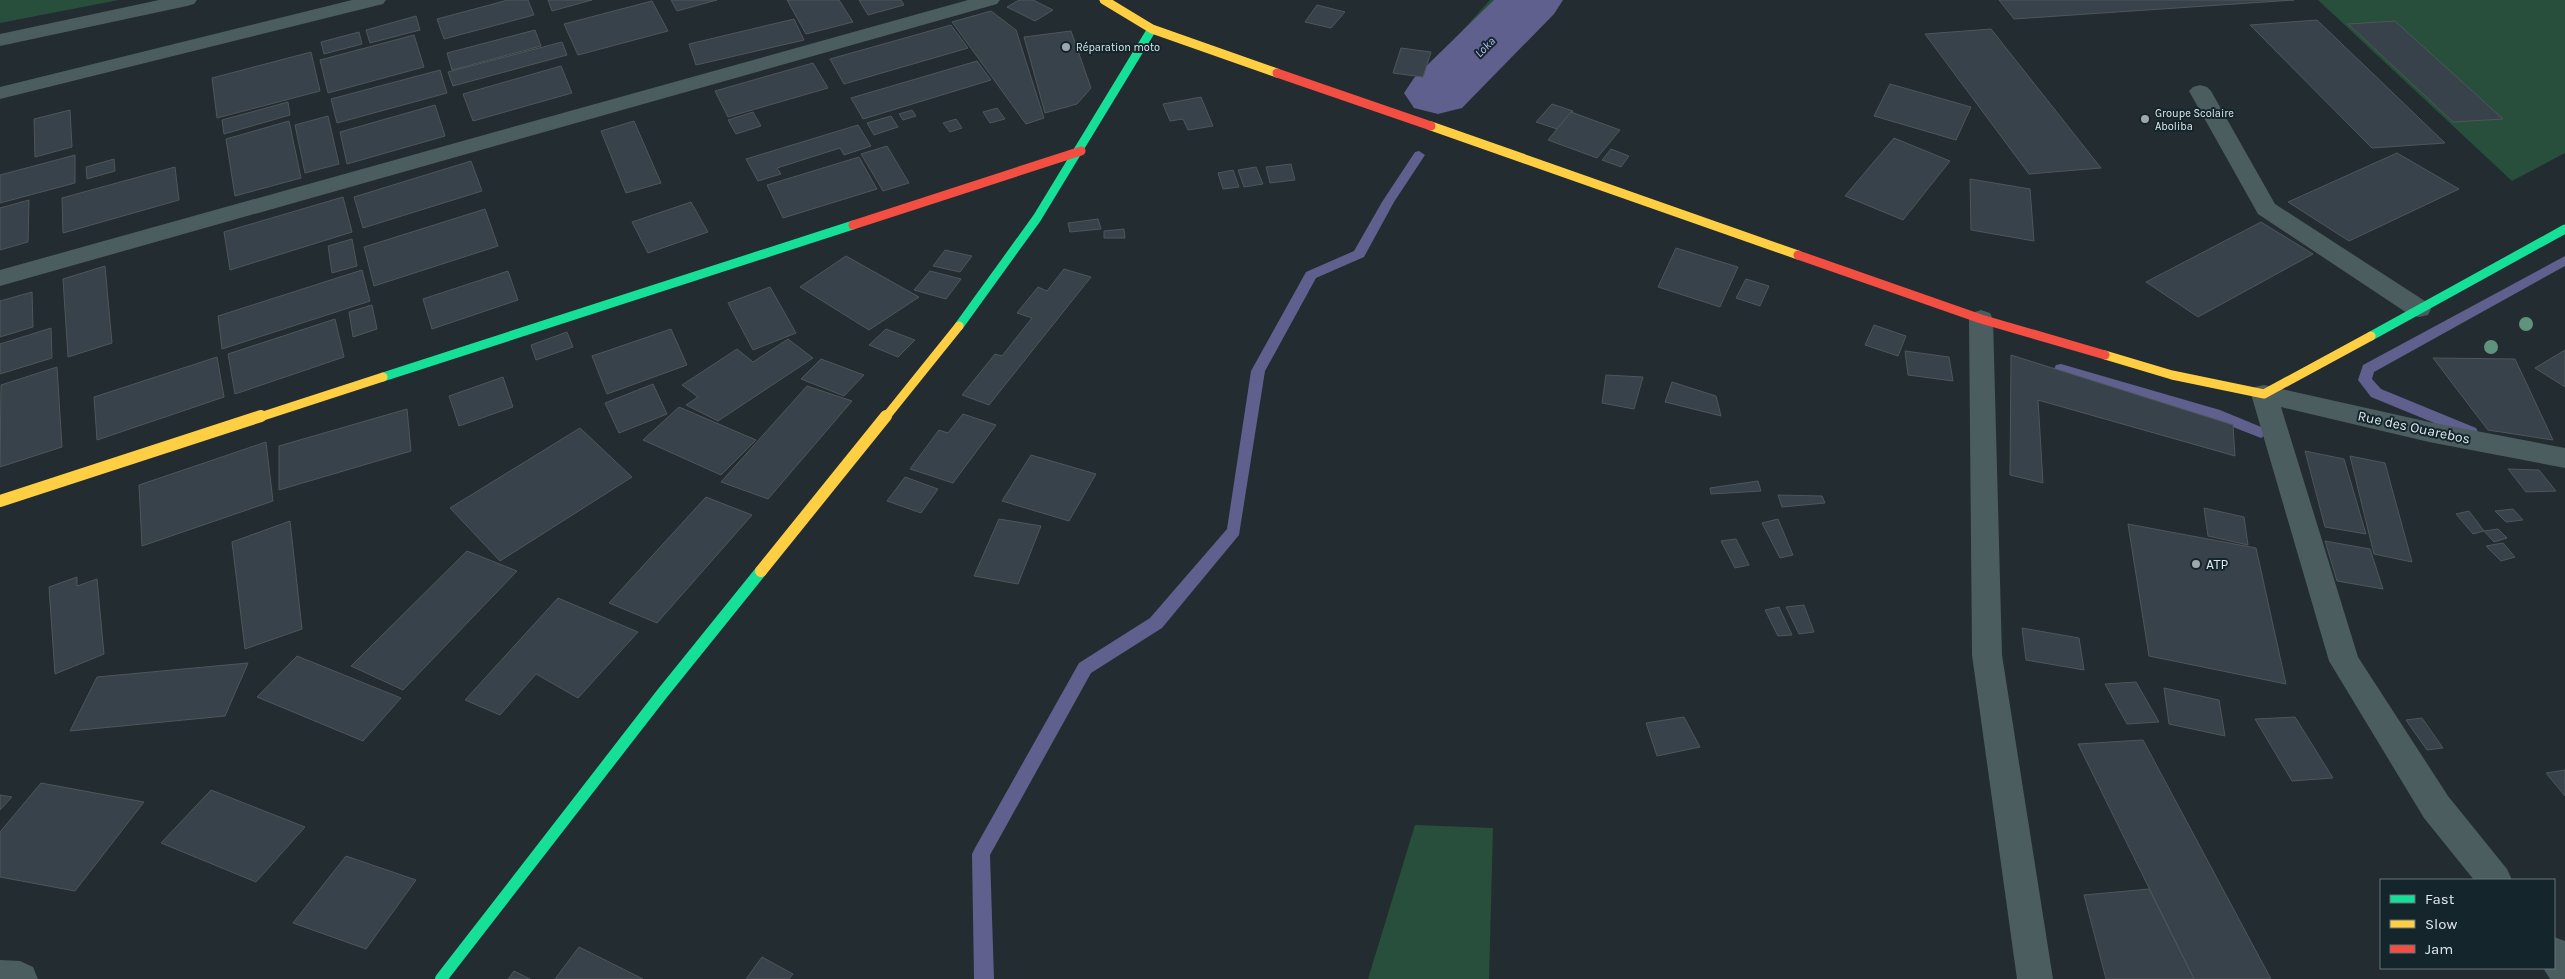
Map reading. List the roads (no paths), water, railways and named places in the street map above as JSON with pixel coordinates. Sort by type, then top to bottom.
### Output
[{"type":"street","points":[[0,40],[187,0]]},
{"type":"street","points":[[0,92],[376,0]]},
{"type":"street","points":[[0,278],[990,0]]},
{"type":"street","points":[[1104,0],[1152,29],[1981,319],[2172,374],[2264,394],[2565,229]]},
{"type":"street","points":[[441,979],[667,687],[990,288],[1081,151],[1152,29]]},
{"type":"street","points":[[2200,91],[2266,209],[2419,309]]},
{"type":"street","points":[[0,500],[1081,151]]},
{"type":"street","points":[[1981,319],[1987,654],[2035,979]]},
{"type":"street","points":[[2264,394],[2344,661],[2436,807],[2494,879]]},
{"type":"street","name":"Rue des Ouarebos","points":[[2264,394],[2429,432],[2565,458]]},
{"type":"street","points":[[2555,955],[2565,970]]},
{"type":"street","points":[[0,977],[20,979]]},
{"type":"waterway","name":"Loka","points":[[1438,93],[1531,0]]},
{"type":"waterway","points":[[984,979],[981,854],[1085,668],[1156,623],[1234,531],[1258,371],[1311,275],[1359,254],[1388,202],[1419,155]]},
{"type":"waterway","points":[[2471,432],[2376,393],[2365,380],[2368,369],[2565,260]]},
{"type":"waterway","points":[[2061,369],[2215,414],[2261,433]]},
{"type":"place","name":"Réparation moto","points":[[1066,47]]},
{"type":"place","name":"Groupe Scolaire Aboliba","points":[[2145,119]]},
{"type":"place","name":"ATP","points":[[2196,564]]}]
